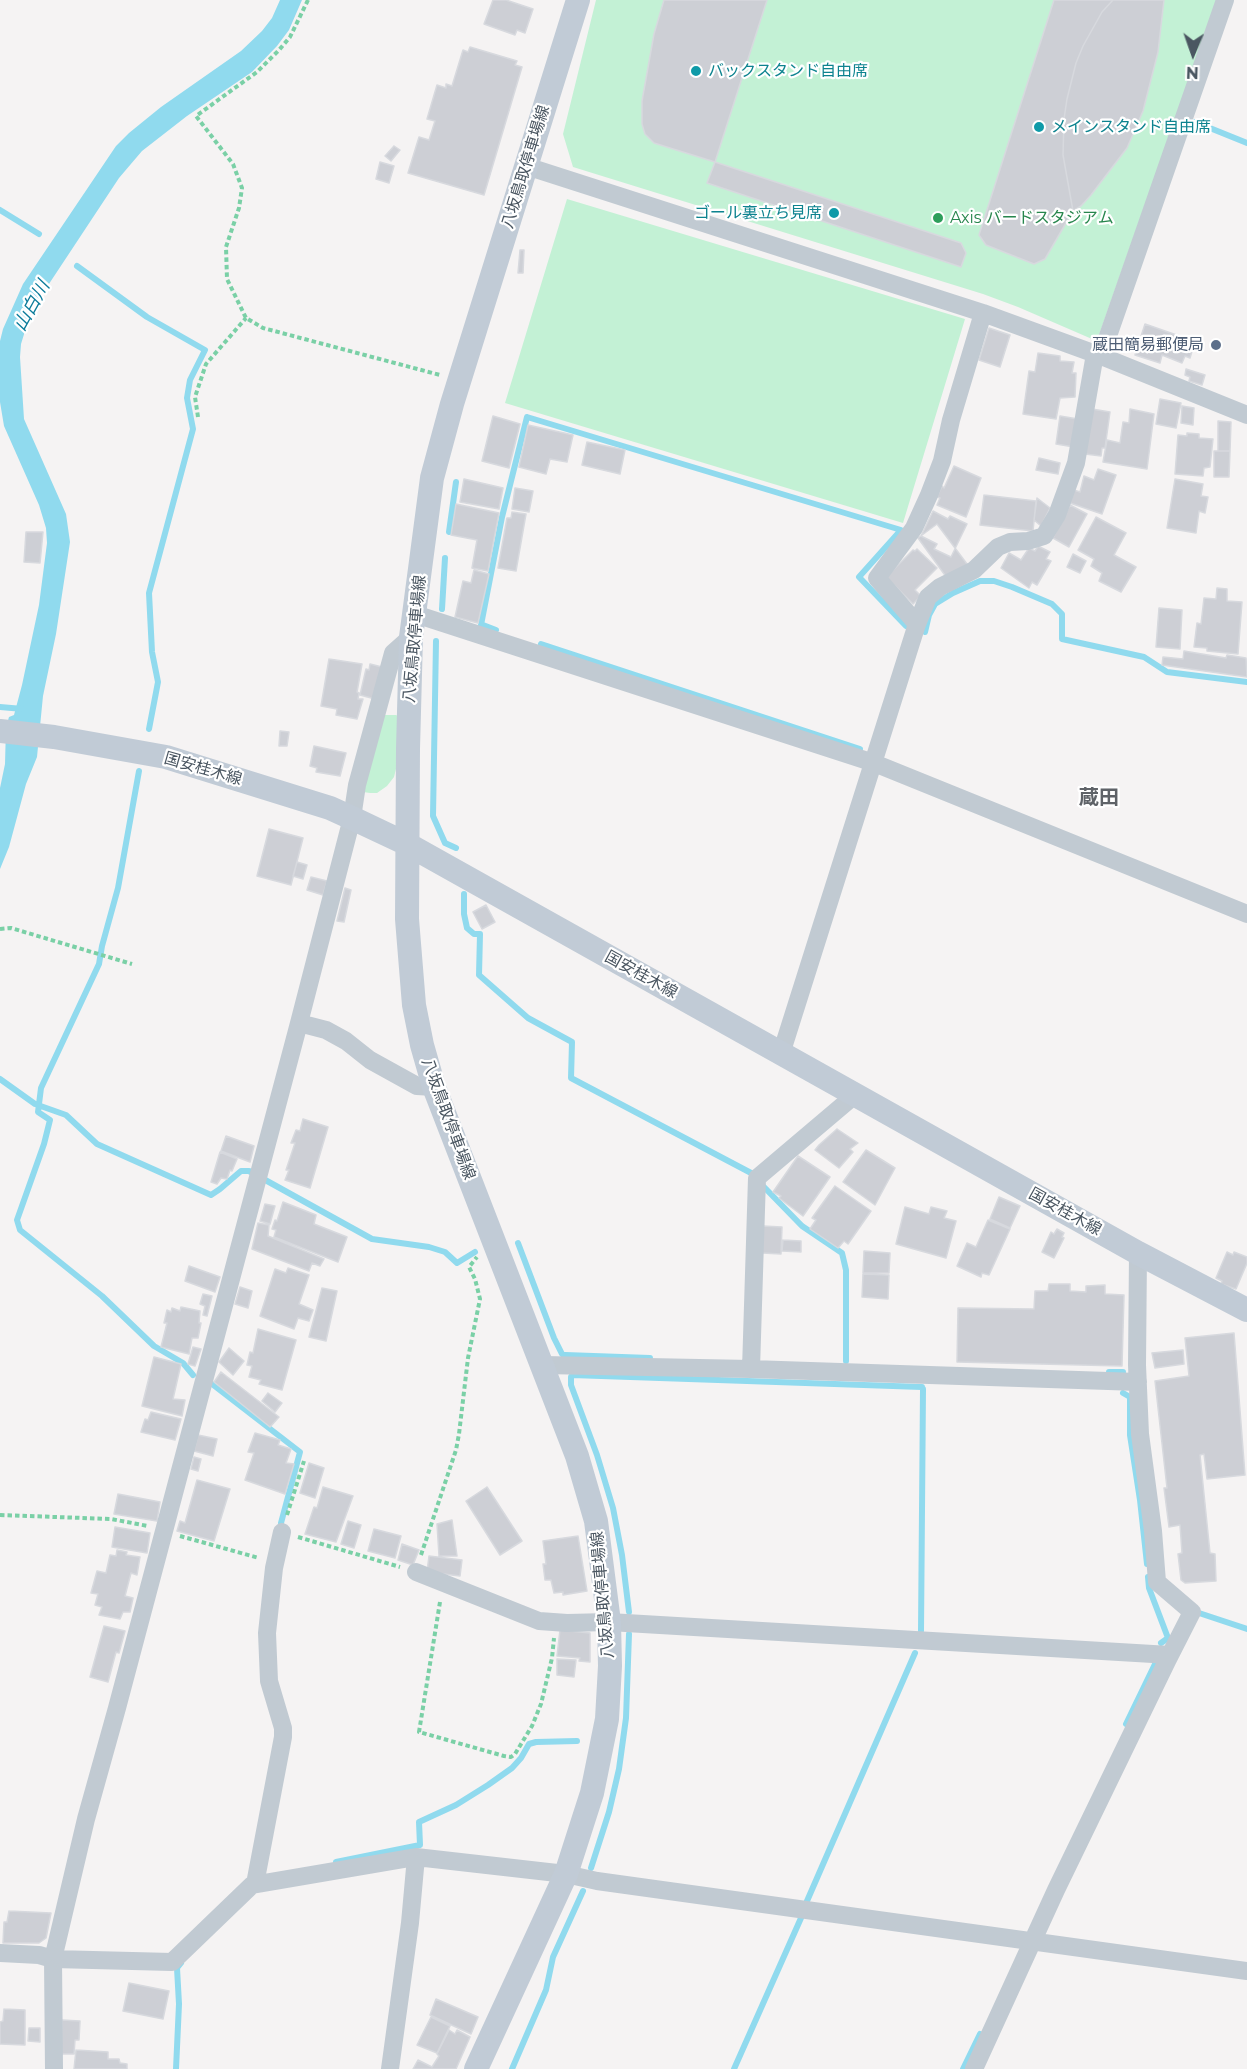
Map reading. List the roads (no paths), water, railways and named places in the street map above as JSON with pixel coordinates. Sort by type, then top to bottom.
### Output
[{"type":"main road","name":"八坂鳥取停車場線","points":[[476,2069],[566,1874],[592,1793],[607,1719],[610,1666],[609,1622],[596,1521],[577,1456],[434,1087],[418,1026],[410,968],[407,919],[408,749],[413,626],[432,478],[460,380],[578,0]]},
{"type":"main road","name":"国安桂木線","points":[[0,731],[54,737],[166,757],[330,808],[352,818],[407,844],[1138,1253],[1247,1310]]},
{"type":"street","points":[[782,1054],[917,624],[928,597],[940,587],[974,570],[998,547],[1010,542],[1028,541],[1044,536],[1057,515],[1076,463],[1098,355],[1225,0]]},
{"type":"street","points":[[526,166],[983,313],[1098,355],[1247,415]]},
{"type":"street","points":[[917,624],[876,578],[914,528],[929,495],[942,461],[951,420],[983,313]]},
{"type":"street","points":[[54,2069],[53,1959],[86,1819],[299,1023],[352,818],[357,785],[393,653],[413,626],[874,763],[1247,914]]},
{"type":"street","points":[[299,1023],[326,1030],[346,1041],[370,1060],[417,1086],[434,1087]]},
{"type":"street","points":[[751,1369],[757,1178],[855,1095]]},
{"type":"street","points":[[974,2069],[1033,1941],[1192,1612],[1157,1582],[1153,1531],[1140,1434],[1138,1253]]},
{"type":"street","points":[[543,1365],[751,1369],[1138,1382]]},
{"type":"street","points":[[255,1884],[281,1751],[283,1728],[269,1681],[267,1653],[275,1562],[282,1532]]},
{"type":"street","points":[[416,1572],[528,1617],[556,1623],[609,1622],[1170,1655]]},
{"type":"street","points":[[0,1953],[39,1955],[53,1959],[172,1962],[252,1885],[416,1857],[566,1874],[597,1881],[1247,1971]]},
{"type":"street","points":[[390,2069],[410,1923],[416,1857]]},
{"type":"water","name":"山白川","points":[[280,0],[302,0],[289,30],[277,46],[252,72],[187,116],[142,151],[119,178],[41,296],[29,318],[21,344],[20,357],[24,419],[66,514],[70,542],[56,634],[43,696],[37,757],[26,784],[9,847],[0,869],[0,788],[5,764],[6,727],[9,717],[14,715],[22,685],[39,605],[47,543],[46,528],[39,505],[4,426],[0,402],[0,341],[3,329],[23,284],[116,146],[161,107],[241,51],[272,18]]},
{"type":"waterway","points":[[1195,122],[1247,143]]},
{"type":"waterway","points":[[0,210],[39,234]]},
{"type":"waterway","points":[[77,266],[147,317],[205,350],[190,380],[187,398],[193,429],[149,593],[152,652],[158,682],[149,729]]},
{"type":"waterway","points":[[481,625],[502,517],[527,417],[901,530],[859,577],[906,626]]},
{"type":"waterway","points":[[449,532],[456,482]]},
{"type":"waterway","points":[[442,609],[445,558]]},
{"type":"waterway","points":[[925,632],[929,615],[935,604],[980,581],[994,581],[1052,604],[1062,614],[1062,639],[1144,657],[1167,672],[1247,682]]},
{"type":"waterway","points":[[483,625],[496,630]]},
{"type":"waterway","points":[[436,641],[433,816],[445,843],[456,848]]},
{"type":"waterway","points":[[541,644],[860,749]]},
{"type":"waterway","points":[[0,707],[23,709]]},
{"type":"waterway","points":[[139,771],[118,888],[99,964],[41,1088],[38,1112],[50,1120],[44,1144],[17,1220],[20,1230],[102,1296],[154,1346],[183,1363],[193,1375]]},
{"type":"waterway","points":[[464,894],[467,928],[474,934],[480,934],[479,975],[528,1018],[572,1042],[571,1078],[753,1174]]},
{"type":"waterway","points":[[0,1079],[35,1104],[66,1115],[97,1144],[211,1195],[241,1171],[249,1171],[372,1239],[429,1247],[445,1252],[457,1263],[475,1252]]},
{"type":"waterway","points":[[764,1187],[802,1226],[842,1253],[846,1270],[846,1361]]},
{"type":"waterway","points":[[518,1243],[562,1354]]},
{"type":"waterway","points":[[565,1355],[650,1358]]},
{"type":"waterway","points":[[1109,1372],[1123,1372]]},
{"type":"waterway","points":[[572,1375],[922,1387]]},
{"type":"waterway","points":[[571,1377],[571,1385],[597,1455],[613,1508],[629,1612]]},
{"type":"waterway","points":[[212,1384],[300,1452],[281,1523]]},
{"type":"waterway","points":[[921,1631],[923,1389]]},
{"type":"waterway","points":[[1123,1393],[1130,1397],[1130,1435],[1147,1564]]},
{"type":"waterway","points":[[1148,1577],[1149,1588],[1168,1638],[1161,1643]]},
{"type":"waterway","points":[[1199,1613],[1247,1629]]},
{"type":"waterway","points":[[591,1868],[609,1812],[619,1769],[626,1718],[629,1634]]},
{"type":"waterway","points":[[807,1901],[915,1653]]},
{"type":"waterway","points":[[1126,1724],[1156,1662]]},
{"type":"waterway","points":[[336,1862],[420,1845],[419,1822],[456,1805],[512,1768],[529,1744],[577,1741]]},
{"type":"waterway","points":[[512,2069],[546,1990],[553,1957],[583,1891]]},
{"type":"waterway","points":[[734,2069],[801,1918]]},
{"type":"waterway","points":[[176,2069],[179,2004],[177,1968],[181,1963]]},
{"type":"waterway","points":[[963,2069],[980,2034]]},
{"type":"place","name":"バックスタンド自由席","points":[[696,71]]},
{"type":"place","name":"メインスタンド自由席","points":[[1039,127]]},
{"type":"place","name":"ゴール裏立ち見席","points":[[834,213]]},
{"type":"place","name":"Axis バードスタジアム","points":[[938,218]]},
{"type":"place","name":"蔵田簡易郵便局","points":[[1216,345]]},
{"type":"district","name":"蔵田","points":[[1099,798]]}]
